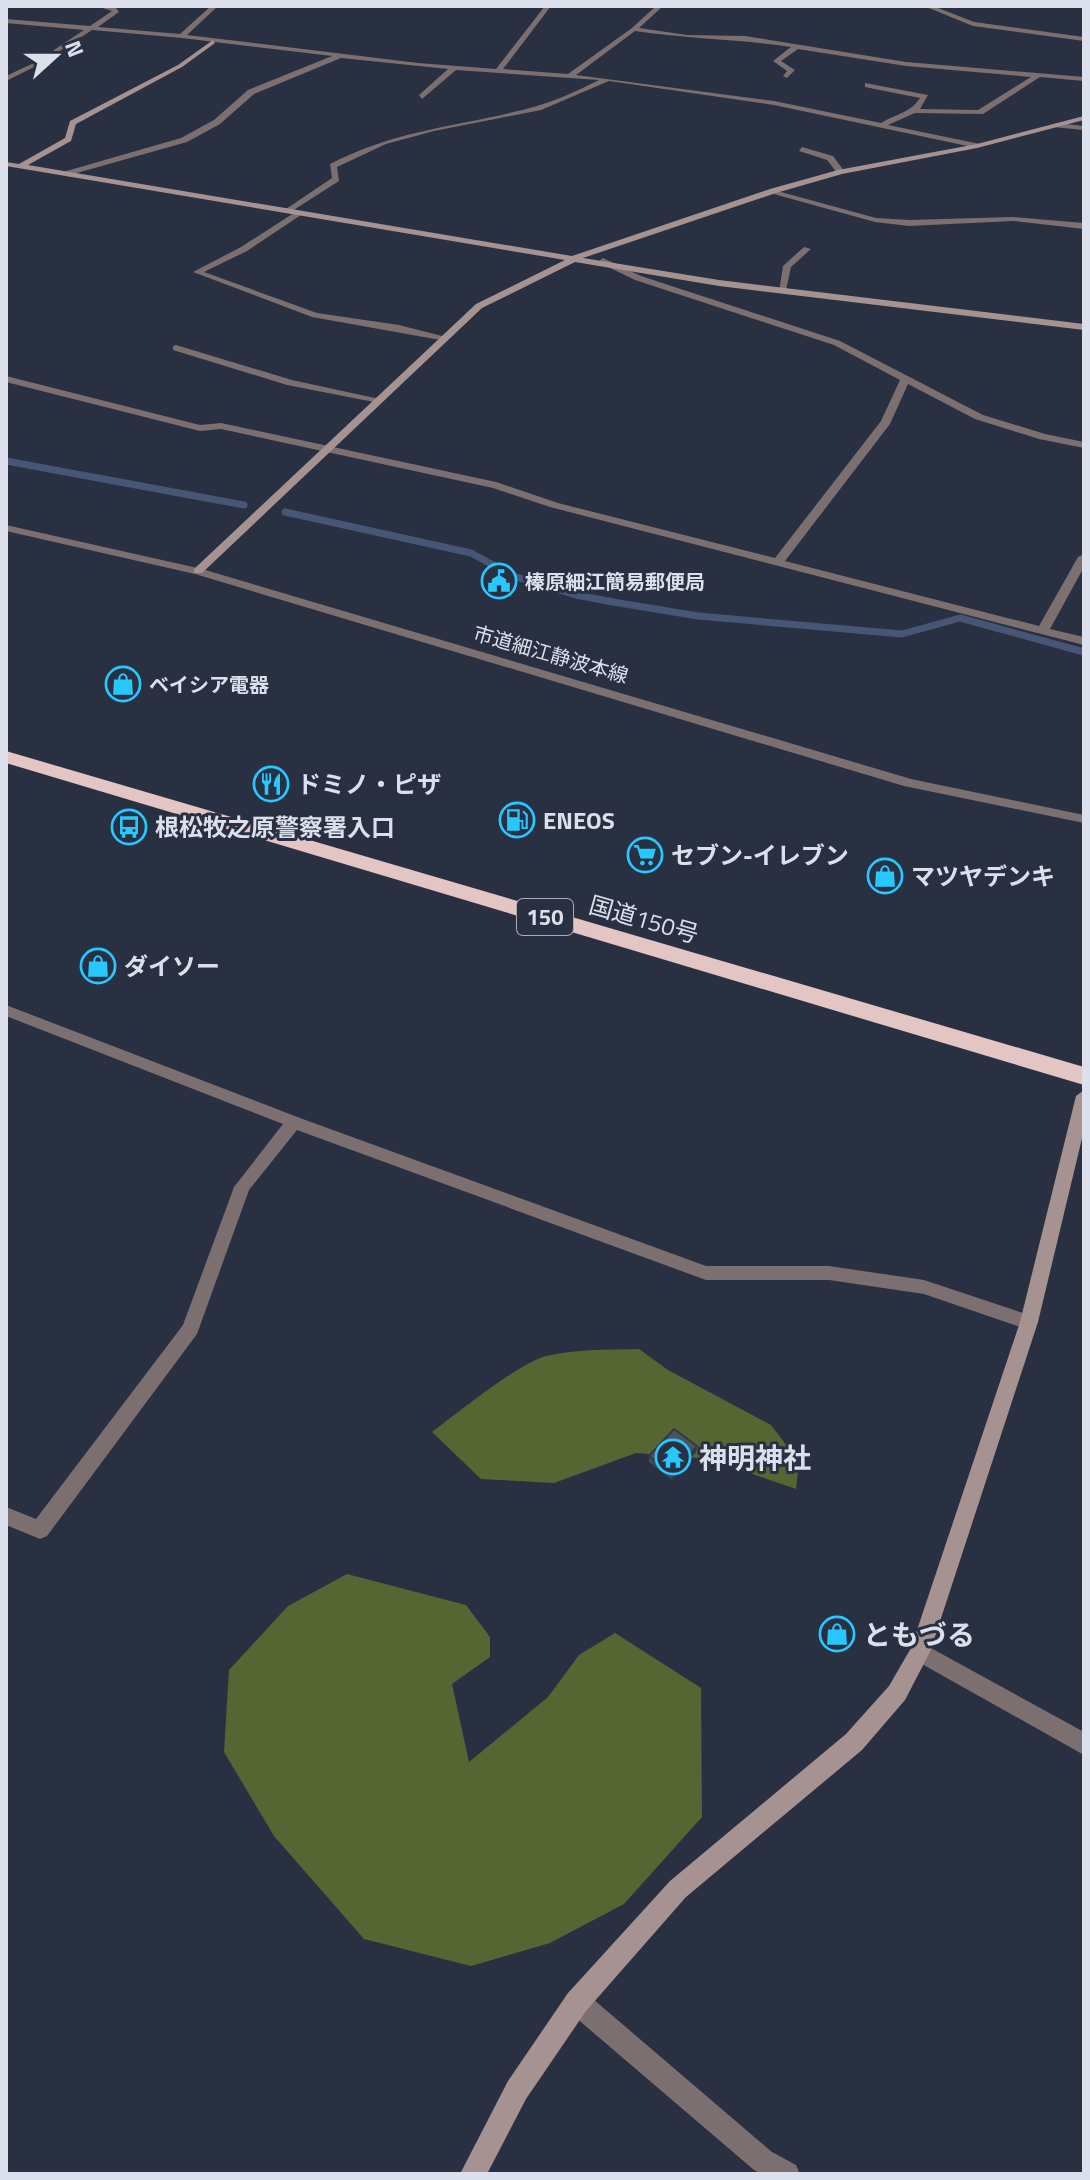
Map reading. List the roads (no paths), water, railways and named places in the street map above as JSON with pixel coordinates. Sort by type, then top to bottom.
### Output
[{"type":"highway","name":"国道150号","points":[[6,757],[1084,1076]]},
{"type":"street","points":[[6,79],[38,63],[116,12],[99,6]]},
{"type":"street","points":[[182,36],[215,6]]},
{"type":"street","points":[[499,70],[548,6]]},
{"type":"street","points":[[571,75],[660,6]]},
{"type":"street","points":[[927,6],[973,24],[1084,39]]},
{"type":"street","points":[[6,21],[182,36],[340,56],[608,79],[774,103],[977,146]]},
{"type":"street","points":[[634,29],[687,37],[745,38],[906,64],[1084,79]]},
{"type":"street","points":[[6,172],[68,139],[73,123],[180,66],[213,42]]},
{"type":"street","points":[[787,76],[791,70],[776,61],[795,48]]},
{"type":"street","points":[[66,174],[184,140],[217,122],[251,92],[340,56]]},
{"type":"street","points":[[422,97],[455,67]]},
{"type":"street","points":[[883,125],[915,111],[980,112],[1039,75]]},
{"type":"street","points":[[289,211],[336,179],[333,166],[390,139],[430,128],[538,108],[608,79]]},
{"type":"street","points":[[868,85],[925,97],[915,111]]},
{"type":"street","points":[[198,571],[479,306],[577,257],[773,191],[841,172],[977,146],[1084,118]]},
{"type":"street","points":[[1056,125],[1084,128]]},
{"type":"street","points":[[802,149],[830,158],[841,172]]},
{"type":"street","points":[[6,164],[782,290],[1084,327]]},
{"type":"street","points":[[773,191],[875,220],[909,223],[1013,219],[1084,226]]},
{"type":"street","points":[[300,213],[244,249],[197,272],[315,315],[399,328],[443,339]]},
{"type":"street","points":[[782,290],[787,266],[807,249]]},
{"type":"street","points":[[603,261],[638,278],[837,343],[979,417],[1043,437],[1084,445]]},
{"type":"street","points":[[176,348],[290,383],[379,400]]},
{"type":"street","points":[[6,379],[200,428],[221,426],[496,485],[554,505],[1084,641]]},
{"type":"street","points":[[777,564],[886,422],[905,379]]},
{"type":"street","name":"市道細江静波本線","points":[[6,528],[198,571],[909,783],[1084,819]]},
{"type":"street","points":[[1043,630],[1084,557]]},
{"type":"street","points":[[6,1010],[294,1122],[706,1273],[829,1273],[924,1287],[1029,1322]]},
{"type":"street","points":[[473,2174],[517,2090],[577,2002],[678,1889],[854,1742],[897,1693],[920,1652],[1029,1322],[1084,1096]]},
{"type":"street","points":[[6,1516],[40,1530],[191,1329],[242,1187],[294,1122]]},
{"type":"street","points":[[920,1652],[1084,1744]]},
{"type":"street","points":[[577,2002],[763,2161],[787,2174]]},
{"type":"waterway","points":[[6,461],[244,505]]},
{"type":"waterway","points":[[285,512],[471,553],[513,576],[576,595],[613,602],[698,616],[902,634],[960,618],[1084,652]]},
{"type":"place","name":"榛原細江簡易郵便局","points":[[499,581]]},
{"type":"place","name":"ベイシア電器","points":[[123,684]]},
{"type":"place","name":"ドミノ・ピザ","points":[[271,784]]},
{"type":"place","name":"ENEOS","points":[[517,820]]},
{"type":"place","name":"根松牧之原警察署入口","points":[[129,827]]},
{"type":"place","name":"セブン-イレブン","points":[[645,855]]},
{"type":"place","name":"マツヤデンキ","points":[[885,876]]},
{"type":"place","name":"ダイソー","points":[[98,966]]},
{"type":"place","name":"神明神社","points":[[673,1457]]},
{"type":"place","name":"ともづる","points":[[837,1634]]}]
